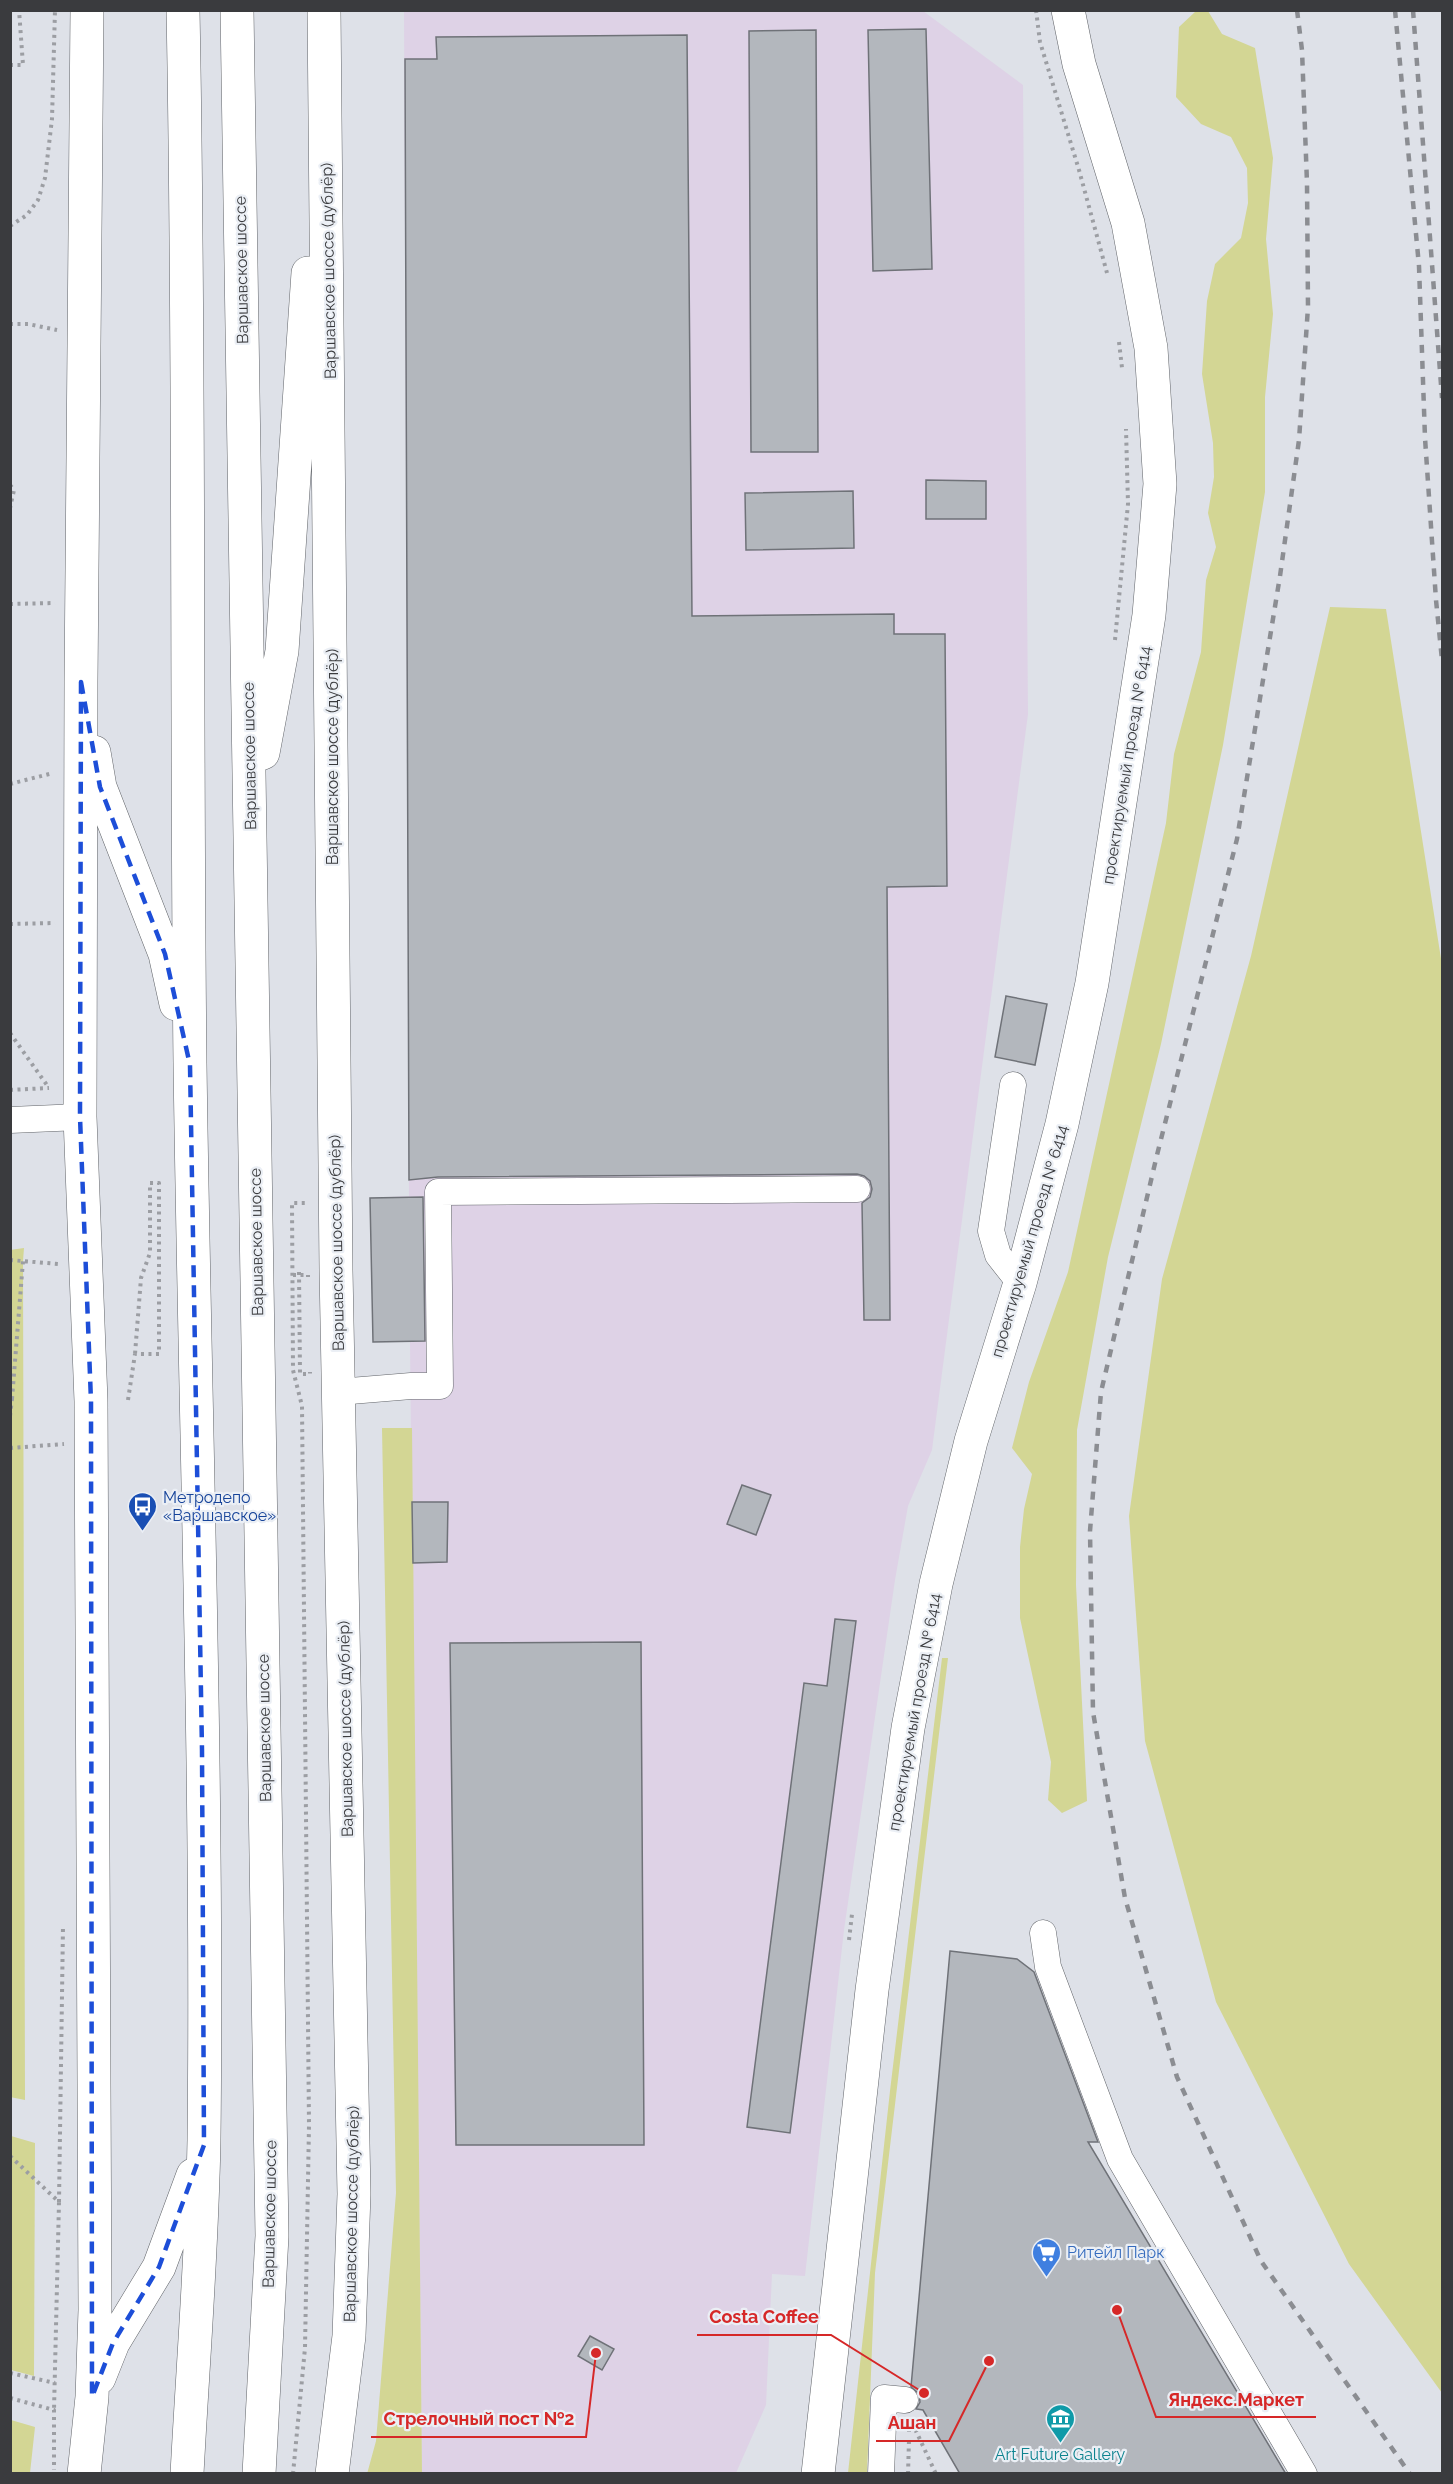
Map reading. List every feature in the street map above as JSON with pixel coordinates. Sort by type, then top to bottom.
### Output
[{"type":"main road","points":[[84,2474],[92,2397],[95,2310],[91,1401],[80,1117],[87,10]]},
{"type":"main road","points":[[183,10],[188,260],[187,678],[190,1065],[202,1750],[204,2145],[187,2474]]},
{"type":"main road","name":"Варшавское шоссе","points":[[237,10],[272,2236],[259,2474]]},
{"type":"main road","name":"Варшавское шоссе (дублёр)","points":[[324,10],[338,1392],[354,2193],[349,2336],[332,2474]]},
{"type":"main road","name":"проектируемый проезд № 6414","points":[[818,2474],[872,1990],[908,1728],[936,1584],[971,1441],[1020,1283],[1062,1124],[1092,983],[1149,615],[1160,484],[1151,348],[1128,223],[1079,64],[1068,10]]},
{"type":"main road","points":[[250,820],[282,651],[312,216],[326,78]]},
{"type":"main road","points":[[81,682],[100,787],[165,954],[190,1065]]},
{"type":"main road","points":[[92,2397],[113,2343],[159,2266],[204,2145]]},
{"type":"street","points":[[1013,1085],[991,1232],[998,1255],[1020,1283]]},
{"type":"street","points":[[10,1120],[80,1117]]},
{"type":"street","points":[[338,1392],[440,1386],[438,1191],[857,1189]]},
{"type":"street","points":[[1043,1933],[1048,1967],[1120,2158],[1304,2474]]},
{"type":"street","points":[[881,2474],[884,2397],[905,2400]]},
{"type":"path","points":[[10,65],[23,65],[20,10]]},
{"type":"path","points":[[10,226],[27,215],[38,200],[45,178],[52,119],[55,10]]},
{"type":"path","points":[[10,324],[28,324],[61,330]]},
{"type":"path","points":[[10,485],[14,490],[10,508]]},
{"type":"path","points":[[10,604],[63,603]]},
{"type":"path","points":[[10,784],[63,769]]},
{"type":"path","points":[[10,924],[62,923]]},
{"type":"path","points":[[10,1033],[50,1088]]},
{"type":"path","points":[[10,1089],[50,1088],[55,1085]]},
{"type":"path","points":[[128,1400],[135,1354],[141,1278],[150,1253],[150,1183],[159,1183],[159,1354],[135,1354]]},
{"type":"path","points":[[293,2474],[305,2348],[309,2113],[302,1406],[294,1370],[292,1203],[297,1203]]},
{"type":"path","points":[[10,1260],[59,1264]]},
{"type":"path","points":[[10,1416],[23,1261]]},
{"type":"path","points":[[299,1274],[300,1374]]},
{"type":"path","points":[[293,1275],[308,1275],[308,1284]]},
{"type":"path","points":[[10,1448],[69,1444]]},
{"type":"path","points":[[10,2156],[59,2202],[54,2474]]},
{"type":"path","points":[[10,2373],[55,2383]]},
{"type":"path","points":[[10,2398],[54,2410]]},
{"type":"path","points":[[908,2474],[909,2430],[916,2431],[936,2474]]},
{"type":"highlighted area","points":[[81,682],[100,787],[165,954],[190,1065],[202,1750],[204,2145],[159,2267],[113,2343],[92,2397],[91,1401],[80,1117]]},
{"type":"shaded area","points":[[404,11],[923,11],[1023,85],[1028,714],[932,1450],[908,1506],[895,1580],[844,1930],[805,2276],[772,2274],[766,2405],[736,2473],[422,2473],[410,1341],[373,1342],[370,1198],[409,1196]]},
{"type":"green space","points":[[1196,11],[1208,11],[1222,34],[1255,48],[1273,158],[1266,239],[1273,314],[1265,397],[1265,492],[1223,745],[1161,1044],[1108,1257],[1077,1430],[1076,1585],[1087,1801],[1062,1813],[1048,1800],[1051,1762],[1020,1618],[1020,1547],[1024,1509],[1032,1474],[1012,1448],[1029,1382],[1068,1272],[1166,823],[1174,754],[1201,652],[1206,580],[1216,547],[1208,513],[1214,477],[1213,443],[1202,374],[1207,301],[1215,264],[1241,238],[1248,203],[1247,168],[1231,137],[1201,124],[1176,97],[1179,27]]},
{"type":"green space","points":[[1330,607],[1386,609],[1442,965],[1442,2393],[1349,2264],[1216,2002],[1145,1741],[1129,1516],[1162,1279],[1251,956]]},
{"type":"green space","points":[[24,1248],[25,2100],[10,2097],[10,1250]]},
{"type":"green space","points":[[382,1428],[412,1428],[422,2473],[367,2474],[376,2441],[396,2193]]},
{"type":"green space","points":[[942,1658],[948,1658],[875,2273],[867,2473],[848,2473],[890,2091]]},
{"type":"green space","points":[[11,2136],[35,2143],[34,2376],[11,2370]]},
{"type":"green space","points":[[11,2420],[35,2427],[30,2473],[11,2473]]},
{"type":"building","points":[[926,29],[932,269],[873,271],[868,30]]},
{"type":"building","points":[[816,30],[818,452],[751,452],[749,31]]},
{"type":"building","points":[[687,35],[692,616],[894,614],[894,634],[945,634],[947,886],[887,887],[890,1320],[864,1320],[862,1203],[870,1197],[872,1189],[870,1181],[864,1176],[857,1174],[438,1177],[409,1180],[405,59],[437,59],[436,37]]},
{"type":"building","points":[[926,480],[986,481],[986,519],[926,519]]},
{"type":"building","points":[[853,491],[854,548],[746,550],[745,493]]},
{"type":"building","points":[[1006,996],[1047,1004],[1035,1065],[995,1057]]},
{"type":"building","points":[[423,1197],[425,1341],[373,1342],[370,1198]]},
{"type":"building","points":[[742,1485],[771,1495],[756,1535],[727,1524]]},
{"type":"building","points":[[412,1502],[448,1502],[447,1562],[413,1563]]},
{"type":"building","points":[[835,1619],[856,1621],[790,2133],[747,2127],[804,1683],[827,1686]]},
{"type":"building","points":[[641,1642],[644,2145],[456,2145],[450,1643]]},
{"type":"building","name":"Ритейл Парк","points":[[950,1951],[1017,1959],[1034,1972],[1098,2142],[1088,2142],[1286,2474],[960,2474],[923,2410],[916,2409],[920,2402],[919,2394],[911,2387]]},
{"type":"building","points":[[590,2336],[614,2349],[602,2370],[578,2356]]},
{"type":"railway","points":[[1297,10],[1302,50],[1307,183],[1308,307],[1299,440],[1280,576],[1237,839],[1157,1155],[1101,1392],[1090,1531],[1093,1712],[1125,1898],[1177,2077],[1261,2261],[1410,2474]]},
{"type":"railway","points":[[1395,10],[1419,266],[1425,438],[1442,660]]},
{"type":"railway","points":[[1413,10],[1442,398]]},
{"type":"place","name":"Метродепо «Варшавское»","points":[[142,1532]]},
{"type":"place","name":"Ритейл Парк","points":[[1046,2278]]},
{"type":"place","name":"Яндекс.Маркет","points":[[1117,2310]]},
{"type":"place","name":"Стрелочный пост №2","points":[[596,2353]]},
{"type":"place","name":"Ашан","points":[[989,2361]]},
{"type":"place","name":"Costa Coffee","points":[[924,2393]]},
{"type":"place","name":"Art Future Gallery","points":[[1060,2444]]}]
